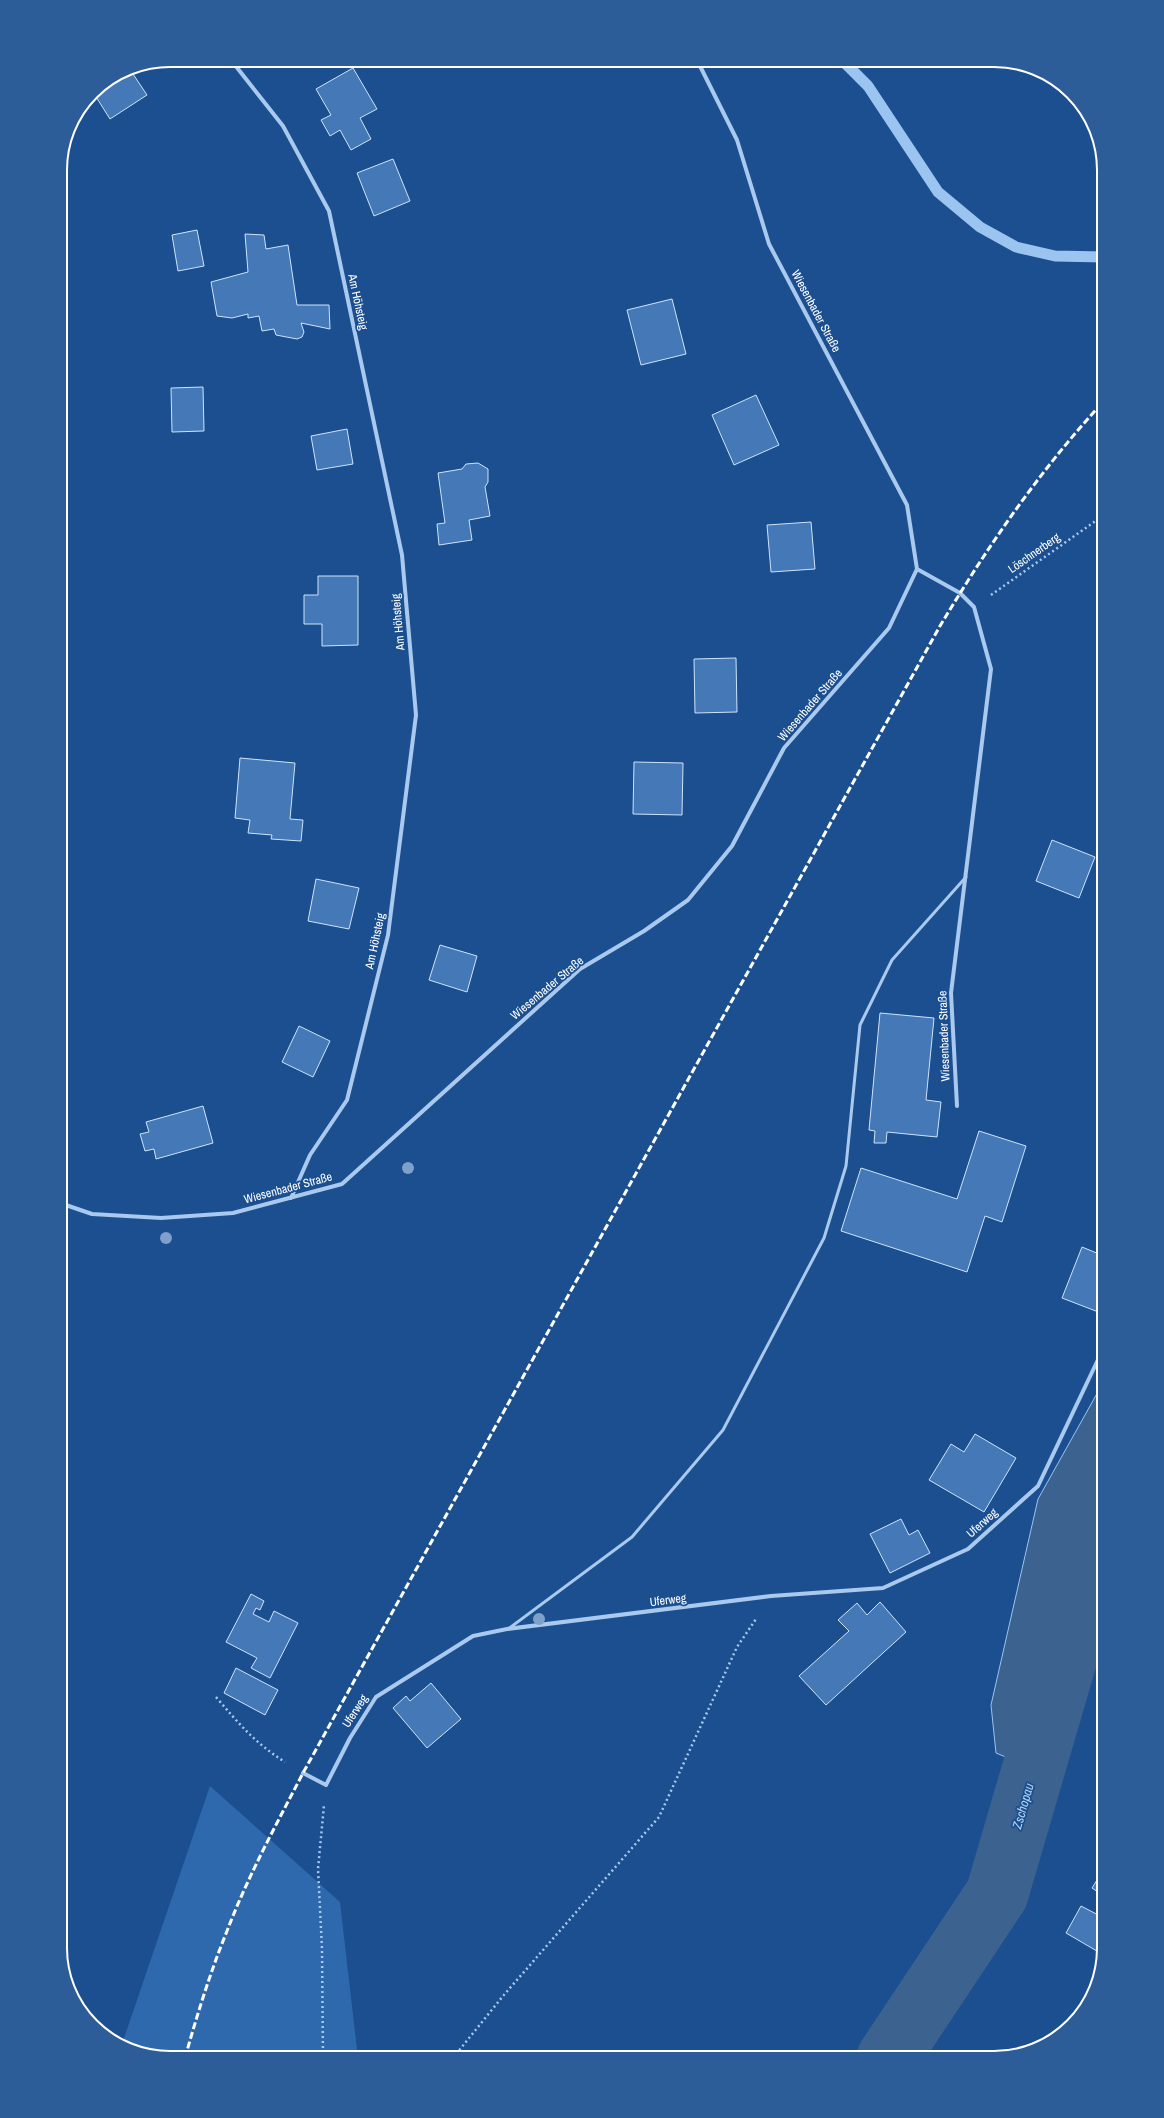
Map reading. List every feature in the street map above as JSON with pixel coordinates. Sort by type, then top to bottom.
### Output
[{"type":"street","name":"Am Höhsteig","points":[[237,67],[283,126],[329,211],[402,555],[416,715],[388,935],[346,1100],[310,1155],[291,1198]]},
{"type":"street","name":"Wiesenbader Straße","points":[[67,1205],[92,1214],[161,1218],[233,1213],[342,1184],[580,970],[644,931],[688,900],[732,846],[784,748],[889,628],[917,569],[907,505],[769,244],[737,140],[700,67]]},
{"type":"street","points":[[917,569],[960,594],[974,607]]},
{"type":"street","name":"Wiesenbader Straße","points":[[957,1106],[951,993],[967,875],[991,669],[974,607]]},
{"type":"street","name":"Uferweg","points":[[326,1785],[350,1738],[376,1697],[474,1636],[507,1630],[771,1596],[883,1588],[968,1549],[1038,1486],[1097,1361]]},
{"type":"street","points":[[303,1773],[326,1785]]},
{"type":"lane","points":[[507,1630],[632,1537],[723,1430],[824,1238],[846,1166],[860,1025],[892,960],[967,875]]},
{"type":"path","name":"Löschnerberg","points":[[974,607],[1097,520]]},
{"type":"path","points":[[459,2051],[504,1996],[659,1817],[737,1647],[771,1596]]},
{"type":"path","points":[[216,1697],[241,1727],[263,1748],[303,1773]]},
{"type":"path","points":[[324,2051],[322,1949],[318,1869],[326,1785]]},
{"type":"shaded area","points":[[1097,1394],[1097,1582],[1025,1765],[996,1753],[991,1705],[1038,1499]]},
{"type":"shaded area","points":[[210,1786],[340,1902],[357,2051],[163,2051],[143,2047],[124,2040]]},
{"type":"building","points":[[353,68],[377,109],[360,118],[371,139],[351,150],[340,130],[330,136],[321,120],[331,115],[316,89]]},
{"type":"building","points":[[133,74],[147,95],[110,119],[97,98],[113,84]]},
{"type":"building","points":[[393,159],[410,201],[374,216],[357,173]]},
{"type":"building","points":[[197,230],[204,266],[178,271],[172,235]]},
{"type":"building","points":[[245,234],[264,235],[266,249],[288,245],[297,305],[329,305],[330,329],[301,323],[304,332],[302,337],[297,339],[276,335],[274,329],[262,331],[259,316],[248,318],[248,314],[232,318],[217,316],[211,282],[248,272]]},
{"type":"building","points":[[672,299],[686,354],[641,365],[627,310]]},
{"type":"building","points":[[203,387],[204,431],[172,432],[171,388]]},
{"type":"building","points":[[756,395],[779,445],[734,465],[712,415]]},
{"type":"building","points":[[347,429],[353,464],[317,470],[311,436]]},
{"type":"building","points":[[478,463],[488,469],[488,482],[485,487],[490,516],[469,520],[472,540],[439,545],[437,524],[445,523],[438,473],[462,469],[466,464]]},
{"type":"building","points":[[811,522],[815,569],[771,572],[767,525]]},
{"type":"building","points":[[318,576],[358,576],[358,645],[322,646],[322,624],[304,624],[304,595],[318,595]]},
{"type":"building","points":[[736,658],[737,712],[695,713],[694,659]]},
{"type":"building","points":[[240,758],[295,763],[290,819],[303,820],[301,841],[271,839],[272,835],[248,833],[250,820],[235,818]]},
{"type":"building","points":[[634,762],[683,763],[682,815],[633,814]]},
{"type":"building","points":[[1052,840],[1095,857],[1079,898],[1036,881]]},
{"type":"building","points":[[316,879],[359,888],[349,929],[308,921]]},
{"type":"building","points":[[440,945],[477,956],[467,992],[429,980]]},
{"type":"building","points":[[880,1013],[934,1018],[926,1100],[941,1102],[937,1137],[887,1132],[886,1143],[874,1143],[875,1131],[869,1130]]},
{"type":"building","points":[[299,1026],[330,1041],[313,1077],[282,1062]]},
{"type":"building","points":[[203,1106],[213,1143],[156,1159],[154,1149],[145,1151],[140,1134],[149,1132],[146,1122]]},
{"type":"building","points":[[979,1131],[1026,1146],[1002,1222],[985,1216],[967,1272],[841,1231],[861,1168],[957,1199]]},
{"type":"building","points":[[1082,1247],[1097,1253],[1097,1311],[1062,1298]]},
{"type":"building","points":[[975,1434],[1016,1458],[984,1512],[929,1480],[951,1444],[964,1452]]},
{"type":"building","points":[[901,1519],[909,1535],[918,1530],[930,1553],[890,1573],[870,1534]]},
{"type":"building","points":[[251,1594],[264,1601],[260,1610],[256,1608],[253,1614],[269,1622],[274,1611],[298,1623],[270,1678],[251,1668],[257,1658],[226,1642]]},
{"type":"building","points":[[880,1602],[906,1632],[826,1705],[799,1676],[849,1631],[838,1620],[857,1603],[867,1615]]},
{"type":"building","points":[[236,1668],[278,1690],[265,1715],[224,1693]]},
{"type":"building","points":[[431,1683],[461,1719],[427,1748],[393,1708],[406,1696],[410,1701]]},
{"type":"building","points":[[1097,1880],[1097,1891],[1092,1888]]},
{"type":"building","points":[[1081,1906],[1097,1914],[1097,1951],[1066,1933]]},
{"type":"waterway","points":[[849,67],[868,86],[938,192],[980,227],[1016,247],[1055,256],[1097,257]]},
{"type":"waterway","name":"Zschopau","points":[[893,2051],[997,1894],[1087,1586]]},
{"type":"railway","points":[[187,2051],[209,1978],[235,1911],[263,1851],[303,1773],[940,626],[958,596],[1016,509],[1058,454],[1097,409]]}]
